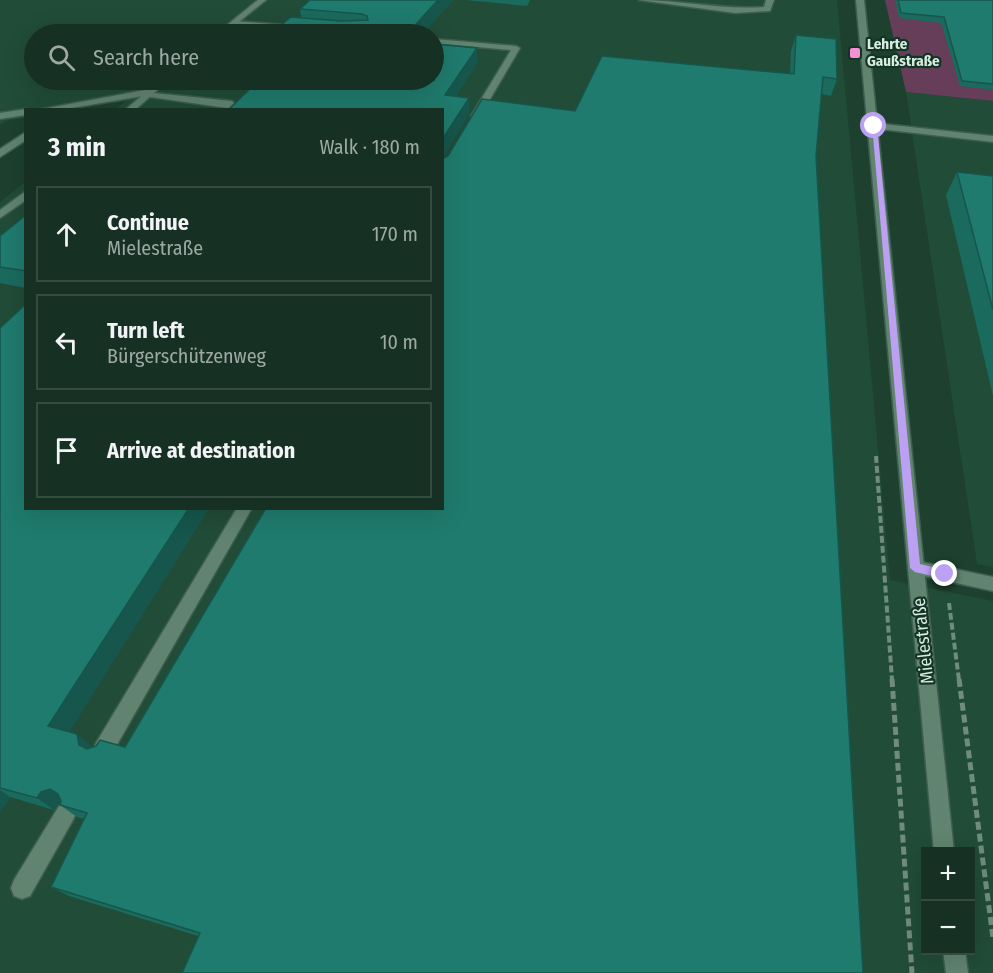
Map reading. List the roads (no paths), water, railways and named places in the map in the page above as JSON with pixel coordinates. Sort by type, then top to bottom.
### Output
[{"type":"street","points":[[235,23],[262,0]]},
{"type":"street","points":[[643,0],[735,11],[767,9],[770,0]]},
{"type":"street","name":"Mielestraße","points":[[860,0],[943,847]]},
{"type":"street","points":[[235,23],[247,24]]},
{"type":"street","points":[[444,42],[516,48],[470,125]]},
{"type":"street","points":[[131,108],[153,90]]},
{"type":"street","points":[[62,108],[148,94],[232,104],[235,108]]},
{"type":"street","points":[[178,108],[188,99]]},
{"type":"street","points":[[0,116],[24,112]]},
{"type":"street","points":[[874,126],[993,139]]},
{"type":"street","points":[[0,154],[24,136]]},
{"type":"street","points":[[0,215],[24,196]]},
{"type":"street","points":[[103,750],[244,510]]},
{"type":"street","points":[[915,568],[993,584]]},
{"type":"street","points":[[22,888],[66,813]]},
{"type":"street","points":[[955,955],[957,973]]},
{"type":"place","name":"Lehrte Gaußstraße","points":[[855,53]]}]
